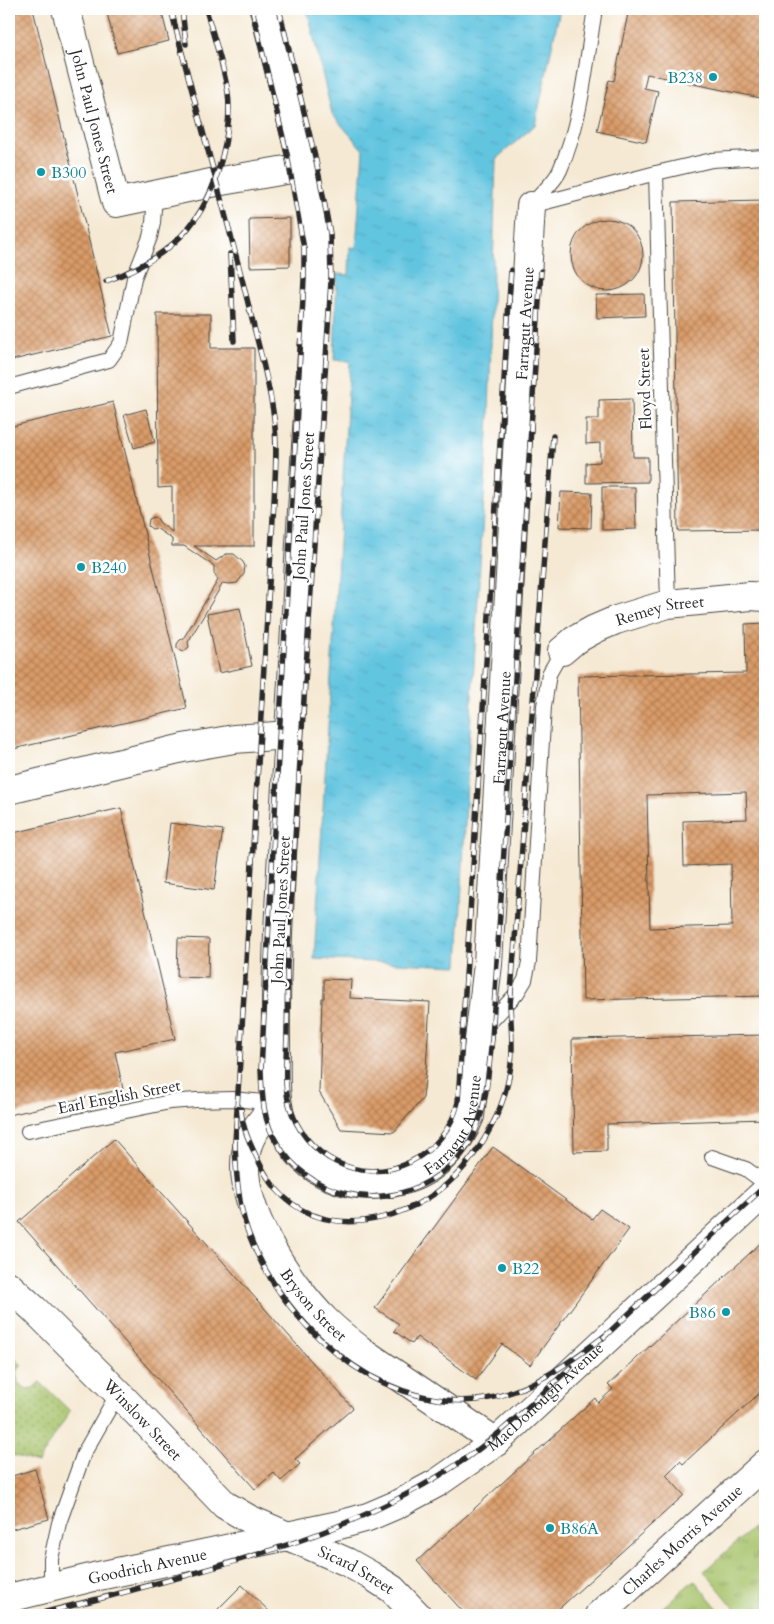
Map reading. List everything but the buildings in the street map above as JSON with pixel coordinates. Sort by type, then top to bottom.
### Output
[{"type":"street","name":"John Paul Jones Street","points":[[66,9],[116,203],[216,182],[303,167],[315,226],[318,269],[275,977],[276,1103],[289,1138],[300,1156],[316,1170],[334,1179],[366,1185]]},
{"type":"street","points":[[264,9],[303,167]]},
{"type":"street","name":"Farragut Avenue","points":[[366,1185],[387,1184],[410,1178],[431,1166],[453,1147],[470,1116],[488,964],[531,206]]},
{"type":"street","name":"Remey Street","points":[[562,651],[575,640],[609,623],[668,604],[765,596]]},
{"type":"street","points":[[9,790],[183,748],[234,739],[289,735]]},
{"type":"street","name":"Bryson Street","points":[[276,1103],[249,1141],[246,1160],[251,1203],[261,1228],[278,1259],[311,1304],[345,1338],[496,1442]]},
{"type":"street","name":"MacDonough Avenue","points":[[286,1537],[339,1525],[382,1512],[437,1483],[496,1442],[765,1192]]},
{"type":"street","name":"Winslow Street","points":[[9,1286],[118,1393],[225,1505],[238,1514],[286,1537]]},
{"type":"street","name":"Charles Morris Avenue","points":[[599,1615],[765,1464]]},
{"type":"street","name":"Goodrich Avenue","points":[[9,1598],[104,1575],[286,1537]]},
{"type":"street","name":"Sicard Street","points":[[286,1537],[347,1562],[370,1575],[392,1590],[417,1615]]},
{"type":"lane","points":[[531,206],[559,173],[575,129],[595,9]]},
{"type":"lane","points":[[531,206],[712,160],[765,156]]},
{"type":"lane","name":"Floyd Street","points":[[656,173],[668,604]]},
{"type":"lane","points":[[9,387],[109,360],[115,353],[121,343],[134,278],[150,237],[155,194]]},
{"type":"lane","points":[[479,1035],[517,993],[525,980],[529,962],[544,706],[549,674],[562,651]]},
{"type":"lane","name":"Earl English Street","points":[[28,1132],[170,1102],[232,1099],[276,1103]]},
{"type":"lane","points":[[712,1157],[746,1169],[765,1183]]},
{"type":"lane","points":[[51,1588],[51,1559],[59,1523],[84,1453],[118,1393]]},
{"type":"green space","points":[[9,1352],[22,1365],[16,1372],[18,1383],[27,1389],[33,1388],[40,1382],[70,1411],[38,1463],[9,1454]]},
{"type":"green space","points":[[765,1517],[765,1615],[740,1615],[704,1571]]},
{"type":"green space","points":[[694,1580],[723,1615],[654,1615]]},
{"type":"water","points":[[307,9],[560,9],[535,125],[496,159],[489,416],[458,966],[314,959],[350,361],[334,360],[337,274],[349,275],[350,247],[356,248],[363,150],[332,114]]},
{"type":"railway","points":[[171,9],[262,361],[272,404],[276,439],[274,502],[235,1142],[240,1199],[248,1232],[263,1265],[283,1298],[308,1327],[337,1354],[368,1375],[403,1391],[439,1399],[477,1400],[513,1392],[546,1376],[578,1356],[607,1334]]},
{"type":"railway","points":[[182,9],[186,44]]},
{"type":"railway","points":[[106,281],[148,261],[182,235],[195,220],[215,181],[227,134],[229,101],[224,72],[206,9]]},
{"type":"railway","points":[[252,9],[287,154],[304,249],[304,280],[261,1070],[262,1089],[264,1108],[272,1135],[291,1161],[307,1176],[325,1186],[346,1194],[366,1197],[388,1196],[409,1190],[429,1181],[447,1169],[462,1154],[476,1130],[483,1105],[492,1039],[541,271]]},
{"type":"railway","points":[[279,9],[323,195],[330,234],[331,281],[287,965],[286,1086],[289,1104],[296,1122],[307,1139],[320,1152],[336,1162],[353,1168],[372,1171],[391,1169],[419,1157],[434,1145],[447,1130],[458,1102],[511,270]]},
{"type":"railway","points":[[230,254],[234,341]]},
{"type":"railway","points":[[241,1109],[243,1124],[251,1145],[261,1166],[276,1188],[293,1204],[313,1215],[335,1221],[382,1218],[405,1210],[428,1198],[448,1183],[465,1166],[473,1156],[496,1116],[506,1088],[512,1058],[510,1006],[553,436]]},
{"type":"railway","points":[[603,1338],[765,1186]]},
{"type":"railway","points":[[34,1615],[220,1566],[289,1544],[356,1519],[421,1486],[469,1456],[514,1420],[571,1367]]},
{"type":"place","name":"B238","points":[[713,77]]},
{"type":"place","name":"B300","points":[[41,172]]},
{"type":"place","name":"B240","points":[[81,567]]},
{"type":"place","name":"B22","points":[[502,1268]]},
{"type":"place","name":"B86","points":[[726,1312]]},
{"type":"place","name":"B86A","points":[[550,1528]]}]
